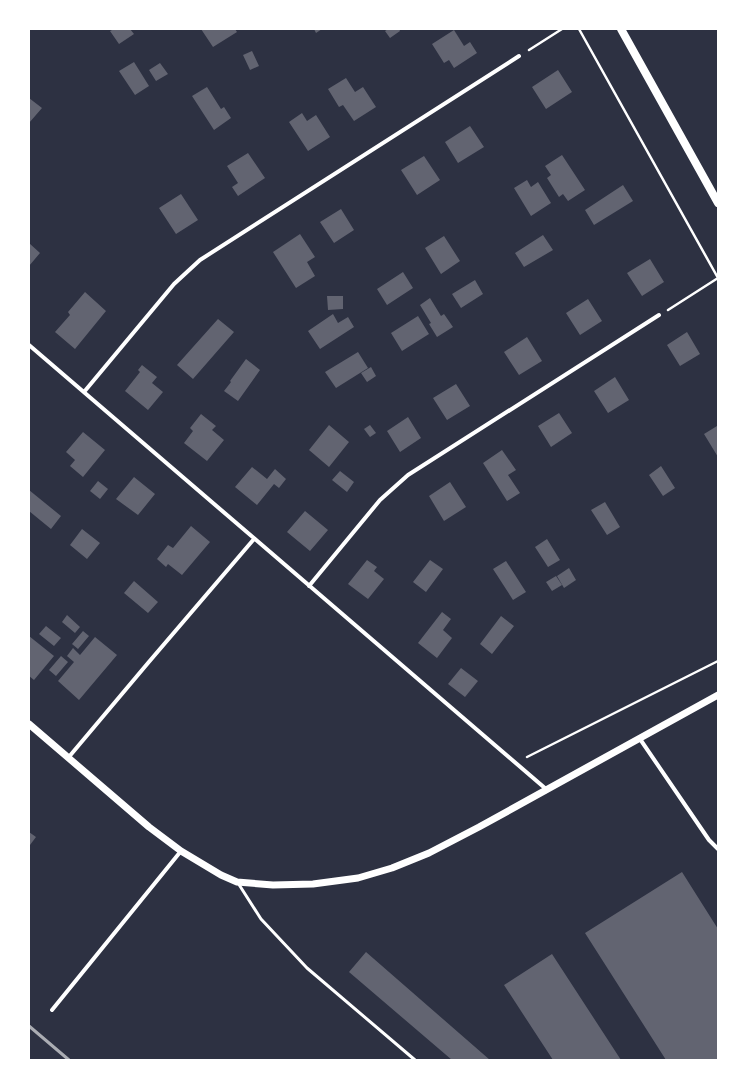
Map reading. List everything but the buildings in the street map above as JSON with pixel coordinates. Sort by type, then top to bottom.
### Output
[{"type":"main road","points":[[621,29],[718,203]]},
{"type":"street","points":[[84,392],[174,284],[200,260],[519,56]]},
{"type":"street","points":[[309,586],[380,500],[408,475],[659,315]]},
{"type":"street","points":[[29,345],[546,789]]},
{"type":"street","points":[[68,758],[254,539]]},
{"type":"street","points":[[29,724],[149,827],[181,851],[221,875],[237,882],[273,885],[313,884],[358,878],[392,868],[429,853],[480,827],[546,789],[640,739],[718,695]]},
{"type":"street","points":[[640,739],[709,840],[718,849]]},
{"type":"street","points":[[52,1010],[181,851]]},
{"type":"lane","points":[[237,882],[261,919],[307,968],[415,1060]]},
{"type":"path","points":[[519,56],[562,29]]},
{"type":"path","points":[[579,29],[718,278],[659,315]]},
{"type":"path","points":[[516,763],[718,661]]},
{"type":"railway","points":[[29,1026],[69,1060]]}]
